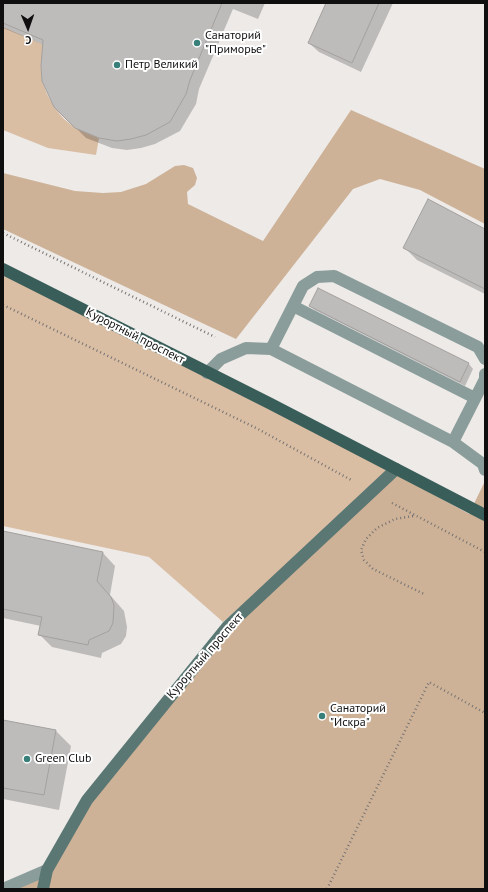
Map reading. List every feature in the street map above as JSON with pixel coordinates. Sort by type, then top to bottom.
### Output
[{"type":"main road","name":"Курортный проспект","points":[[3,269],[485,515]]},
{"type":"street","points":[[271,350],[303,286],[317,277],[334,276],[478,347],[485,359]]},
{"type":"street","points":[[293,306],[475,398]]},
{"type":"street","points":[[207,373],[221,359],[246,348],[271,350],[453,442],[483,464],[485,470]]},
{"type":"street","points":[[453,442],[485,379],[485,374]]},
{"type":"street","name":"Курортный проспект","points":[[43,889],[47,870],[87,800],[227,627],[396,469]]},
{"type":"street","points":[[3,889],[47,870]]},
{"type":"path","points":[[3,305],[256,428],[372,491],[414,516],[485,552]]},
{"type":"path","points":[[414,516],[395,519],[377,528],[366,539],[360,550],[364,560],[373,569],[424,594]]},
{"type":"path","points":[[327,889],[429,682],[485,713]]},
{"type":"shaded area","points":[[3,27],[44,45],[41,66],[42,81],[47,94],[54,107],[64,119],[75,128],[99,138],[96,155],[48,148],[3,130]]},
{"type":"shaded area","points":[[351,110],[485,169],[485,224],[420,190],[380,179],[353,189],[236,339],[3,229],[3,173],[75,191],[103,193],[121,192],[146,184],[175,166],[184,165],[193,168],[197,178],[195,185],[187,192],[188,204],[263,241]]},
{"type":"shaded area","points":[[3,275],[168,352],[469,514],[485,889],[42,877],[392,474],[223,622],[149,557],[3,526]]},
{"type":"shaded area","name":"Санаторий \"Искра\"","points":[[393,473],[469,514],[485,481],[485,889],[13,889],[42,877],[89,802],[227,630]]},
{"type":"building","points":[[3,3],[222,3],[190,80],[186,94],[170,122],[146,135],[117,141],[99,138],[75,128],[54,107],[42,81],[41,66],[43,40],[3,23]]},
{"type":"building","points":[[326,3],[379,3],[352,63],[308,43]]},
{"type":"building","points":[[428,199],[485,229],[485,289],[403,248]]},
{"type":"building","points":[[318,288],[469,363],[460,382],[309,306]]},
{"type":"building","points":[[3,531],[103,552],[97,581],[111,597],[114,605],[113,623],[109,631],[89,640],[88,645],[38,635],[42,617],[3,609]]},
{"type":"building","name":"Green Club","points":[[3,720],[56,730],[44,795],[3,788]]},
{"type":"place","name":"Санаторий \"Приморье\"","points":[[197,43]]},
{"type":"place","name":"Петр Великий","points":[[117,65]]},
{"type":"place","name":"Санаторий \"Искра\"","points":[[322,716]]},
{"type":"place","name":"Green Club","points":[[27,759]]}]
